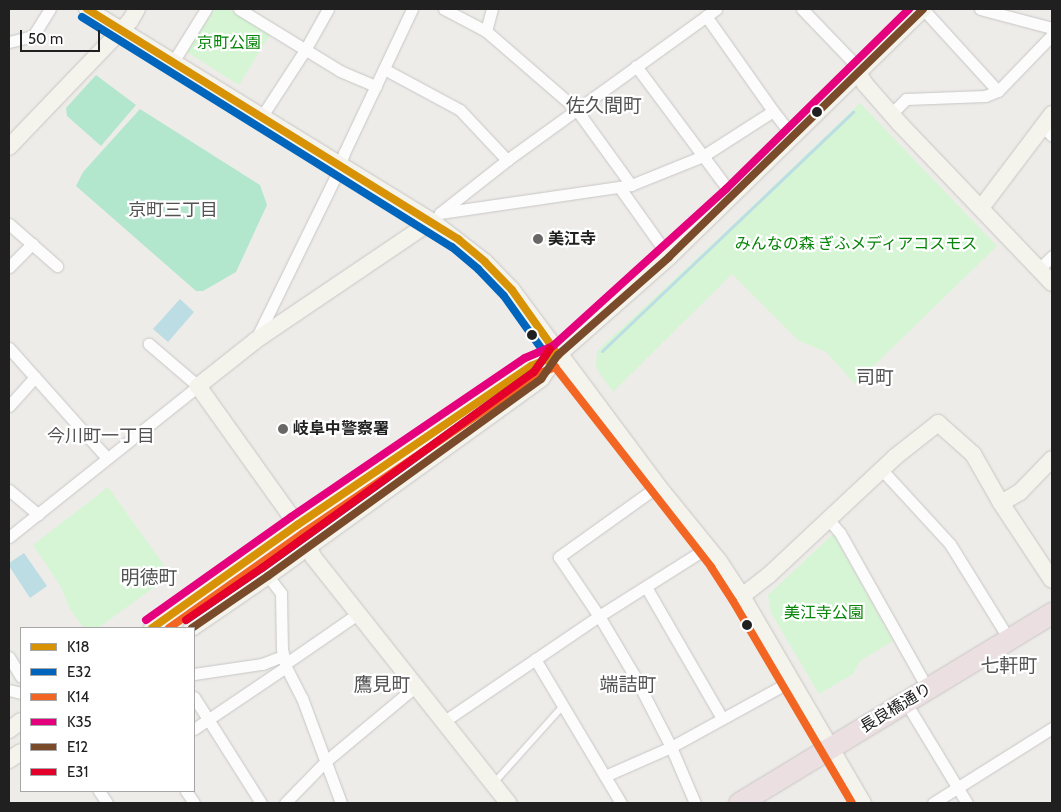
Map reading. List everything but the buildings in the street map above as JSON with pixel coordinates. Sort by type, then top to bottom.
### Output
[{"type":"highway","name":"長良橋通り","points":[[761,803],[833,752],[1052,613]]},
{"type":"highway","name":"長良橋通り","points":[[739,803],[912,711],[1052,624]]},
{"type":"street","points":[[9,42],[33,36],[50,9]]},
{"type":"street","points":[[87,9],[340,166],[436,217],[492,269],[512,290],[558,355],[658,486],[708,547],[742,596],[863,803]]},
{"type":"street","points":[[9,147],[130,21],[137,9]]},
{"type":"street","points":[[173,62],[206,9]]},
{"type":"street","points":[[239,9],[340,71],[376,86]]},
{"type":"street","points":[[262,116],[305,50],[328,9]]},
{"type":"street","points":[[255,341],[340,166],[412,9]]},
{"type":"street","points":[[444,9],[486,31],[576,109],[669,257]]},
{"type":"street","points":[[486,31],[492,9]]},
{"type":"street","points":[[9,537],[255,341],[436,217],[507,160],[716,9]]},
{"type":"street","points":[[802,9],[851,60],[865,84],[1052,283]]},
{"type":"street","points":[[193,627],[268,576],[541,379],[558,355],[669,257],[923,9],[998,91]]},
{"type":"street","points":[[980,9],[1052,28]]},
{"type":"street","points":[[706,16],[773,111],[793,136]]},
{"type":"street","points":[[892,113],[906,100],[985,96],[998,91],[1052,35]]},
{"type":"street","points":[[636,66],[732,196]]},
{"type":"street","points":[[384,69],[460,110],[507,160]]},
{"type":"street","points":[[436,217],[625,187],[703,156],[773,111]]},
{"type":"street","points":[[981,208],[1049,126]]},
{"type":"street","points":[[9,224],[57,266]]},
{"type":"street","points":[[9,267],[32,244]]},
{"type":"street","points":[[1039,269],[1052,256]]},
{"type":"street","points":[[149,344],[198,386],[297,525],[307,547],[508,803]]},
{"type":"street","points":[[9,348],[107,458]]},
{"type":"street","points":[[153,627],[297,525],[532,366],[558,355]]},
{"type":"street","points":[[9,406],[35,377]]},
{"type":"street","points":[[742,596],[768,576],[882,470],[938,423],[973,454],[1001,503],[1052,580]]},
{"type":"street","points":[[1001,503],[1020,492],[1052,459]]},
{"type":"street","points":[[882,470],[950,544],[1009,639]]},
{"type":"street","points":[[658,486],[559,558],[599,616],[634,675],[671,747],[695,803]]},
{"type":"street","points":[[9,490],[38,514]]},
{"type":"street","points":[[829,520],[840,534],[928,690]]},
{"type":"street","points":[[443,722],[599,616],[708,547]]},
{"type":"street","points":[[268,576],[281,593],[284,663],[302,698],[341,803]]},
{"type":"street","points":[[646,587],[722,718]]},
{"type":"street","points":[[195,728],[284,663],[358,613]]},
{"type":"street","points":[[9,657],[20,675]]},
{"type":"street","points":[[535,659],[621,803]]},
{"type":"street","points":[[195,674],[262,664],[284,663]]},
{"type":"street","points":[[605,776],[671,747],[791,680]]},
{"type":"street","points":[[285,803],[326,761],[416,686]]},
{"type":"street","points":[[195,700],[261,803]]},
{"type":"street","points":[[912,711],[967,803]]},
{"type":"street","points":[[9,730],[20,722]]},
{"type":"street","points":[[933,803],[1052,728]]},
{"type":"street","points":[[9,760],[20,753]]},
{"type":"street","points":[[187,792],[194,803]]},
{"type":"lane","points":[[493,784],[563,706]]},
{"type":"green space","name":"京町公園","points":[[215,9],[228,9],[270,35],[239,85],[187,52]]},
{"type":"green space","points":[[96,75],[136,105],[101,146],[67,116],[66,108]]},
{"type":"green space","name":"みんなの森 ぎふメディアコスモス","points":[[860,103],[997,246],[855,384],[826,352],[798,340],[732,274],[613,392],[596,368],[597,351]]},
{"type":"green space","points":[[140,109],[260,185],[267,205],[236,272],[203,291],[196,291],[76,186],[83,172]]},
{"type":"green space","points":[[108,487],[171,575],[99,627],[83,627],[70,609],[60,585],[33,545]]},
{"type":"green space","name":"美江寺公園","points":[[833,534],[893,641],[860,661],[853,674],[819,694],[771,613],[768,595]]},
{"type":"water","points":[[180,299],[194,312],[168,342],[153,329]]},
{"type":"water","points":[[24,553],[47,586],[30,598],[9,566],[9,563]]},
{"type":"waterway","points":[[602,351],[853,112]]},
{"type":"transit line","name":"K18","points":[[87,9],[458,239],[485,262],[512,290],[558,355],[531,366],[297,525],[153,627]]},
{"type":"transit line","name":"K35","points":[[146,620],[291,517],[525,358],[553,346],[726,189],[909,9]]},
{"type":"transit line","name":"E12","points":[[193,627],[268,576],[541,379],[558,355],[669,257],[923,9]]},
{"type":"transit line","name":"E32","points":[[82,17],[452,247],[478,269],[504,296],[546,355],[534,372],[262,568],[186,620]]},
{"type":"transit line","name":"E31","points":[[186,620],[262,568],[534,372],[550,349]]},
{"type":"transit line","name":"K14","points":[[170,627],[303,533],[536,375],[555,367],[711,567],[852,803]]},
{"type":"place","name":"美江寺","points":[[538,239]]},
{"type":"place","name":"岐阜中警察署","points":[[283,429]]},
{"type":"district","name":"佐久間町","points":[[604,106]]},
{"type":"district","name":"京町三丁目","points":[[173,210]]},
{"type":"district","name":"司町","points":[[875,378]]},
{"type":"district","name":"今川町一丁目","points":[[101,436]]},
{"type":"district","name":"明徳町","points":[[149,578]]},
{"type":"district","name":"七軒町","points":[[1009,666]]},
{"type":"district","name":"鷹見町","points":[[382,685]]},
{"type":"district","name":"端詰町","points":[[628,685]]}]
